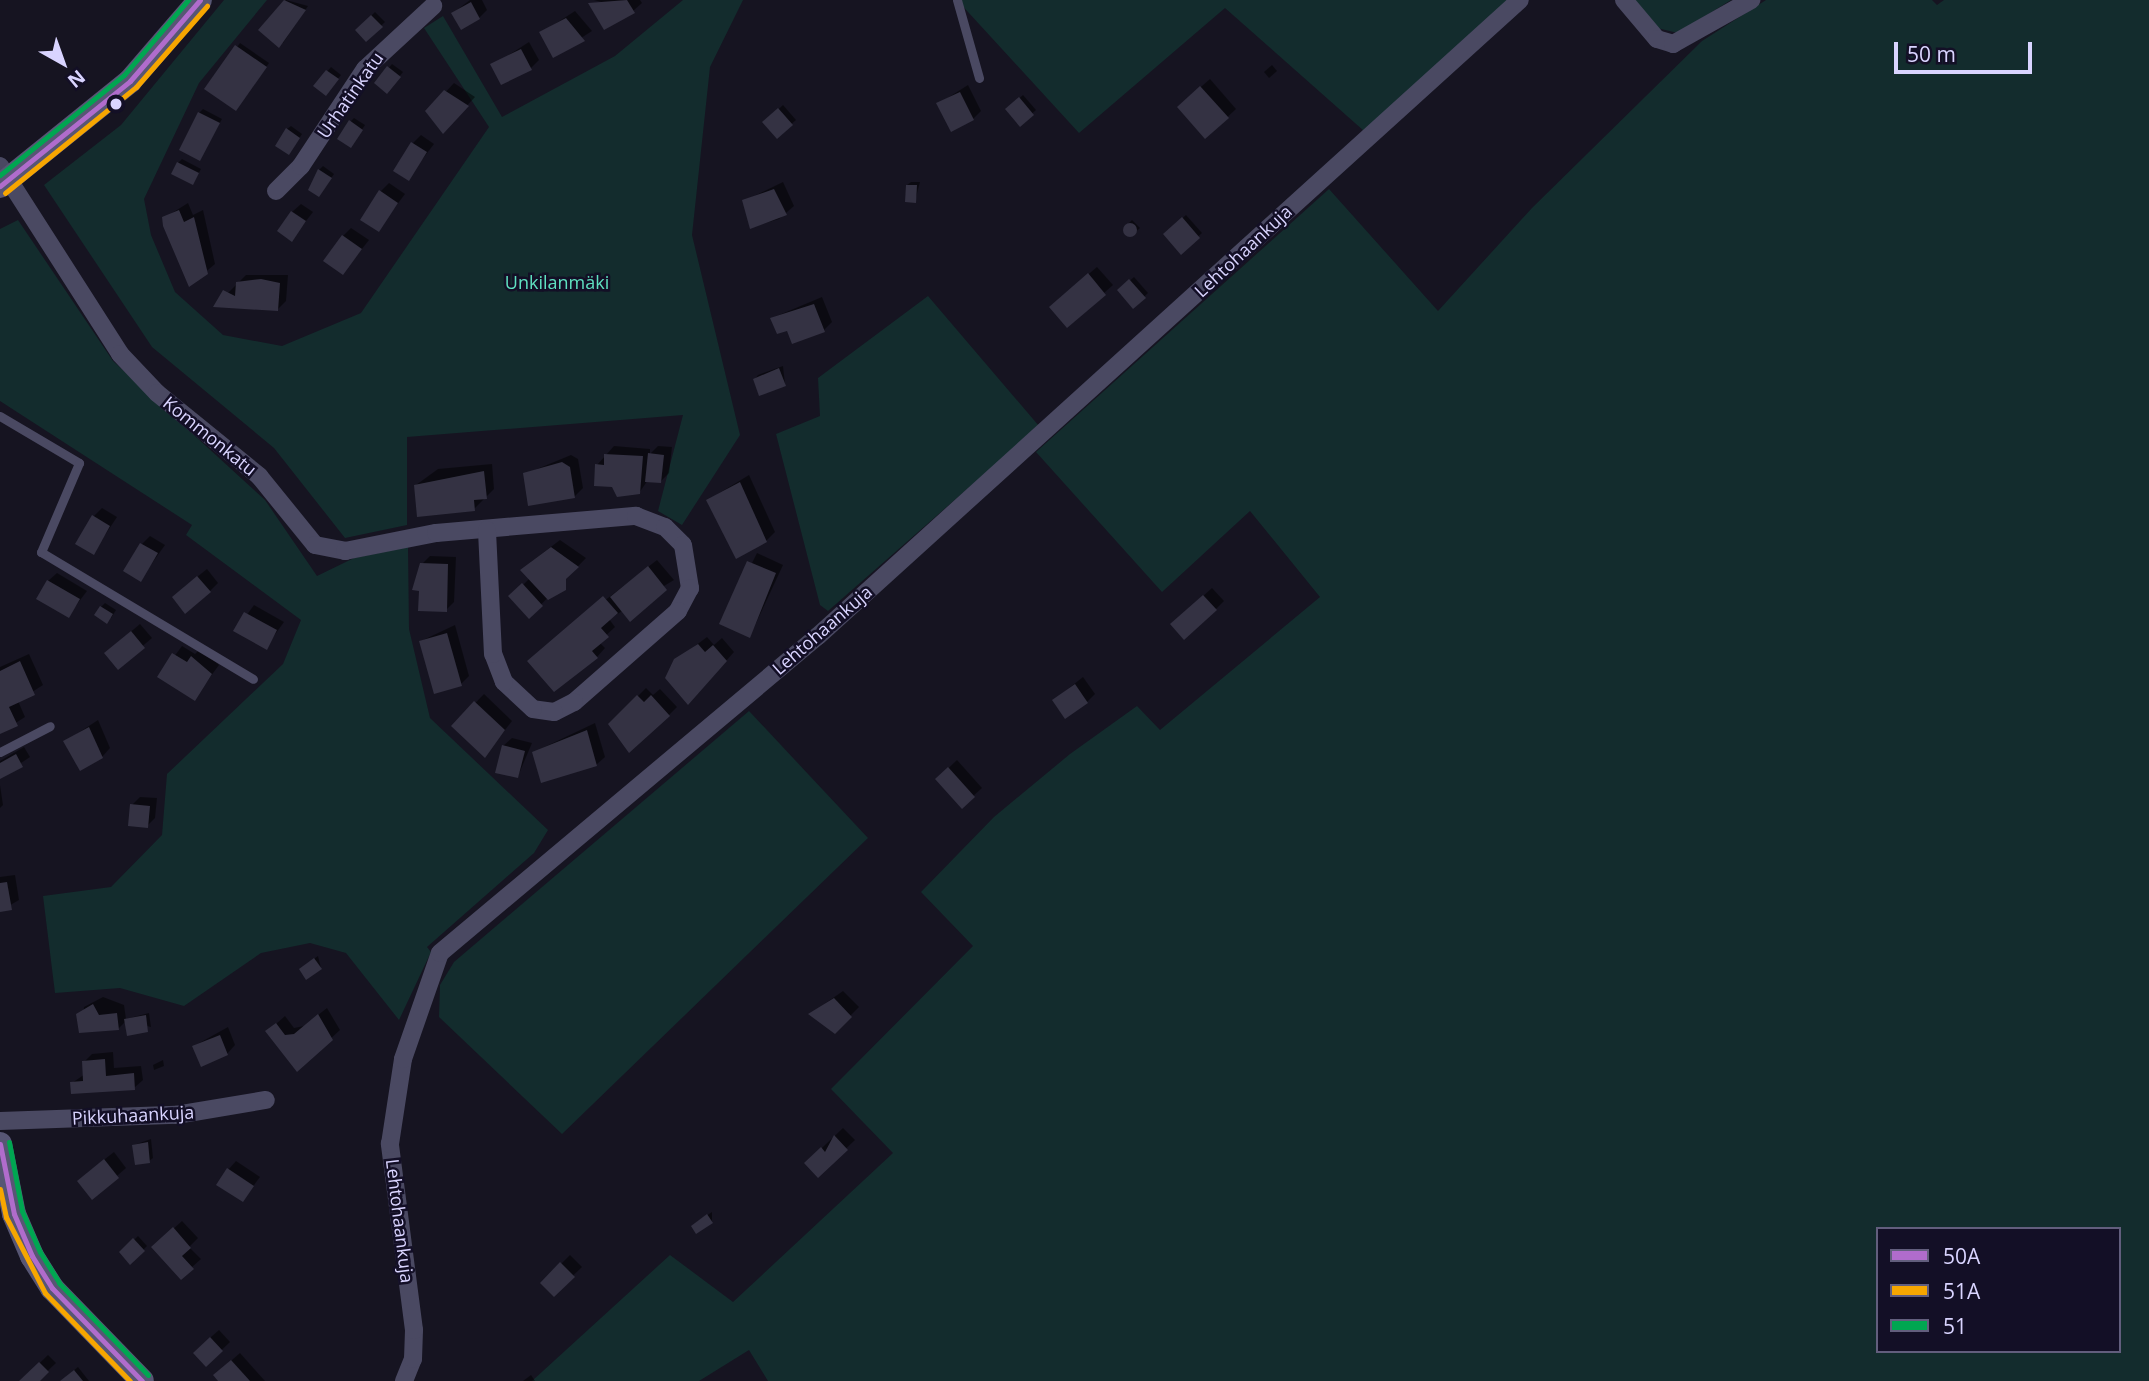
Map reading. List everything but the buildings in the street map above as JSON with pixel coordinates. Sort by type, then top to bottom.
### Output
[{"type":"street","points":[[3,177],[130,81],[200,0]]},
{"type":"street","name":"Lehtohaankuja","points":[[404,1381],[414,1329],[390,1144],[403,1059],[440,953],[818,636],[1520,0]]},
{"type":"street","points":[[1625,0],[1657,39],[1673,44],[1751,0]]},
{"type":"street","name":"Urhatinkatu","points":[[276,191],[301,166],[372,61],[435,2]]},
{"type":"street","name":"Kommonkatu","points":[[3,177],[120,354],[157,393],[259,475],[315,545],[345,551],[487,530],[636,516],[665,527],[683,545],[690,588],[678,611],[574,702],[554,712],[533,709],[504,682],[493,654],[487,530]]},
{"type":"street","name":"Pikkuhaankuja","points":[[0,1121],[176,1115],[266,1100]]},
{"type":"street","points":[[0,1144],[15,1214],[32,1256],[52,1288],[142,1381]]},
{"type":"lane","points":[[957,0],[979,78]]},
{"type":"lane","points":[[0,416],[79,463],[41,552],[253,679]]},
{"type":"lane","points":[[0,752],[50,726]]},
{"type":"green space","name":"Unkilanmäki","points":[[224,0],[267,0],[199,83],[144,199],[151,235],[175,292],[223,335],[282,346],[361,313],[489,127],[424,28],[443,16],[502,117],[615,56],[683,0],[743,0],[710,67],[692,235],[740,435],[682,525],[658,511],[683,415],[407,437],[407,525],[345,538],[274,448],[152,347],[44,185],[121,125]]},
{"type":"green space","points":[[957,0],[1509,0],[1364,131],[1225,8],[1079,133]]},
{"type":"green space","points":[[1633,0],[1731,0],[1678,33],[1657,28]]},
{"type":"green space","points":[[1766,0],[1932,0],[1937,5],[1944,0],[2149,0],[2149,1381],[768,1381],[749,1350],[699,1381],[532,1381],[670,1255],[733,1302],[893,1153],[831,1089],[973,946],[921,892],[994,817],[1070,754],[1137,706],[1160,730],[1320,597],[1250,511],[1162,592],[1036,452],[1329,189],[1438,311],[1532,208],[1702,41]]},
{"type":"green space","points":[[18,220],[113,361],[265,500],[317,576],[354,558],[408,547],[409,629],[430,718],[548,830],[534,853],[427,947],[431,952],[399,1020],[346,953],[310,943],[261,953],[184,1006],[120,988],[55,993],[43,896],[111,887],[162,835],[167,774],[283,664],[301,620],[186,535],[192,525],[0,401],[0,229]]},
{"type":"green space","points":[[928,296],[1039,426],[828,611],[820,605],[776,434],[820,416],[818,378]]},
{"type":"green space","points":[[749,711],[868,838],[562,1134],[439,1017],[440,985],[454,962]]},
{"type":"transit line","name":"51","points":[[0,175],[124,75],[188,0]]},
{"type":"transit line","name":"50A","points":[[0,186],[130,81],[200,0]]},
{"type":"transit line","name":"51A","points":[[5,193],[136,87],[207,6]]},
{"type":"transit line","name":"51","points":[[9,1142],[22,1211],[40,1252],[59,1283],[148,1375]]},
{"type":"transit line","name":"50A","points":[[0,1144],[14,1214],[32,1256],[52,1288],[142,1381]]},
{"type":"transit line","name":"51A","points":[[0,1189],[6,1217],[45,1293],[130,1381]]}]
